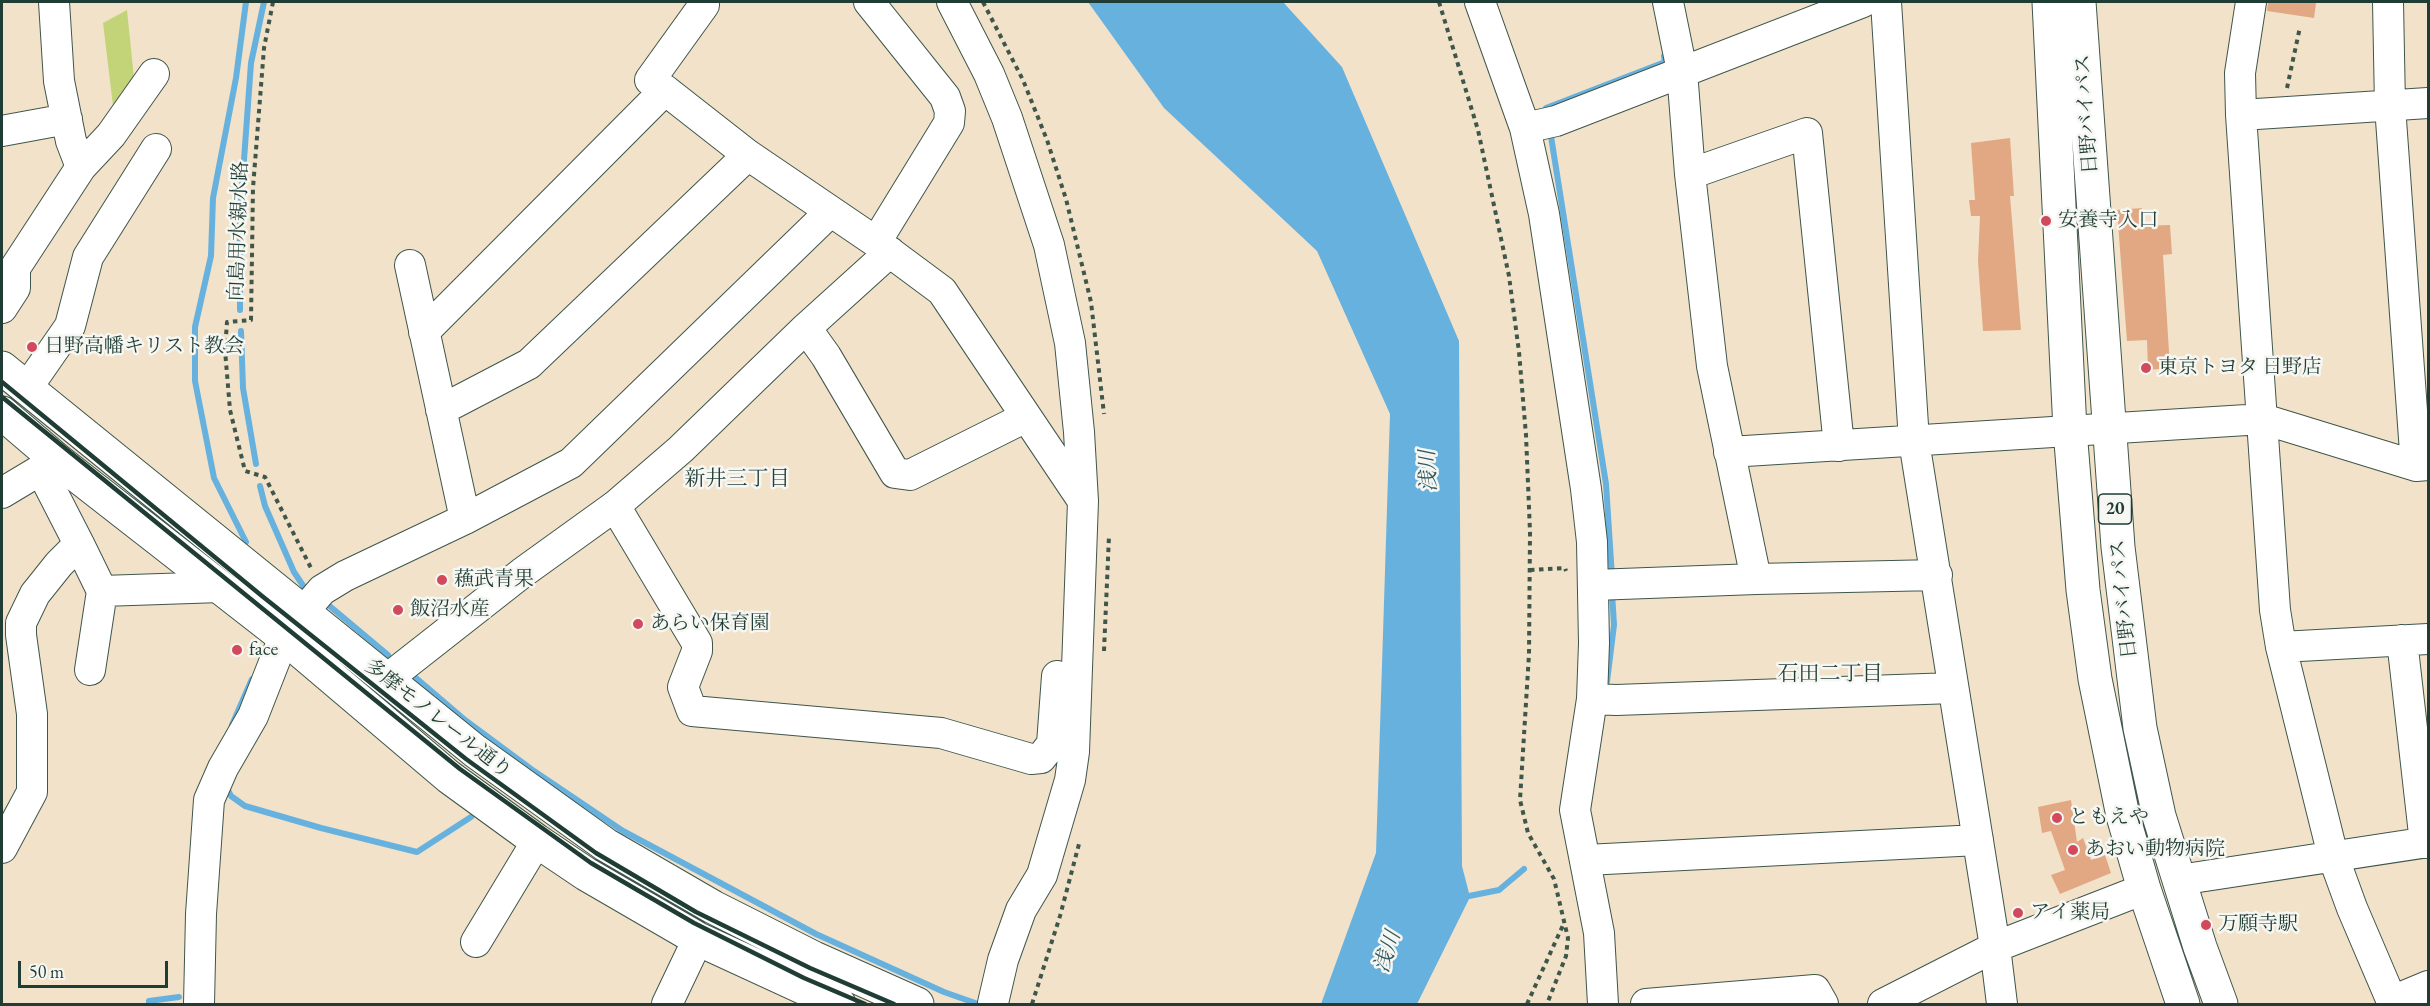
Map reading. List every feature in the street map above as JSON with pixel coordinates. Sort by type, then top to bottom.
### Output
[{"type":"main road","name":"日野バイパス","points":[[2049,2],[2070,430],[2083,590],[2095,679],[2123,816],[2144,889],[2183,1005]]},
{"type":"main road","name":"日野バイパス","points":[[2079,2],[2121,571],[2140,728],[2159,816],[2221,1005]]},
{"type":"main road","name":"多摩モノレール通り","points":[[2,368],[475,751],[616,851],[712,907],[814,958],[917,1005]]},
{"type":"main road","name":"多摩モノレール通り","points":[[2,413],[49,465],[220,587],[303,613],[449,777],[537,841],[586,874],[801,997],[839,1005]]},
{"type":"street","points":[[54,2],[59,81],[71,141],[81,167]]},
{"type":"street","points":[[387,679],[522,573],[615,506],[681,449],[806,328],[883,247],[949,123],[950,111],[945,97],[869,2]]},
{"type":"street","points":[[952,2],[989,74],[1004,110],[1032,188],[1049,245],[1070,343],[1083,501],[1074,752],[1070,780],[1054,841],[1042,875],[1018,918],[1003,960],[993,1003]]},
{"type":"street","points":[[1480,2],[1539,125],[1544,214],[1586,489],[1606,585],[1602,699],[1575,810],[1599,933],[1603,1005]]},
{"type":"street","points":[[1668,2],[1682,71],[1690,174],[1712,366],[1756,579]]},
{"type":"street","points":[[1539,125],[1863,2]]},
{"type":"street","points":[[1886,2],[1914,441],[1937,575],[2002,1005]]},
{"type":"street","points":[[2251,2],[2240,73],[2241,115],[2274,610],[2333,856],[2352,909],[2392,1003],[2428,986]]},
{"type":"street","points":[[1729,452],[2263,419],[2422,466],[2391,106],[2388,2]]},
{"type":"street","points":[[704,5],[650,80],[748,155],[883,247],[942,291],[1083,501]]},
{"type":"street","points":[[2,308],[15,288],[15,268],[81,167],[111,135],[154,74]]},
{"type":"street","points":[[424,332],[665,90]]},
{"type":"street","points":[[2241,115],[2428,103]]},
{"type":"street","points":[[2,131],[67,119]]},
{"type":"street","points":[[1690,174],[1807,133],[1839,446]]},
{"type":"street","points":[[27,388],[70,326],[88,257],[156,149]]},
{"type":"street","points":[[441,410],[529,364],[748,155]]},
{"type":"street","points":[[199,1005],[201,914],[209,800],[223,768],[253,716],[303,613],[345,576],[465,519],[571,463],[830,212]]},
{"type":"street","points":[[410,265],[465,519]]},
{"type":"street","points":[[806,328],[826,357],[895,473],[910,475],[1026,417]]},
{"type":"street","points":[[2,493],[49,465],[79,544],[102,591],[90,670]]},
{"type":"street","points":[[615,506],[697,643],[698,651],[683,687],[692,711],[941,733],[1031,759],[1041,758],[1052,744],[1059,648],[1065,476]]},
{"type":"street","points":[[2,848],[32,792],[32,714],[11,635],[21,623],[35,594],[58,564],[79,544]]},
{"type":"street","points":[[1606,585],[1937,575]]},
{"type":"street","points":[[102,591],[220,587]]},
{"type":"street","points":[[2179,880],[2427,843],[2415,640],[2282,646]]},
{"type":"street","points":[[1602,699],[1953,688]]},
{"type":"street","points":[[1586,860],[1978,840]]},
{"type":"street","points":[[476,942],[537,841]]},
{"type":"street","points":[[1883,1005],[1995,947],[2144,889]]},
{"type":"street","points":[[667,1005],[698,939]]},
{"type":"street","points":[[1646,1005],[1815,990],[1823,1005]]},
{"type":"path","name":"向島用水親水路","points":[[273,2],[264,48],[253,188],[251,320],[227,322],[225,350],[230,410],[245,471],[265,477],[303,613]]},
{"type":"path","points":[[1438,2],[1478,130],[1514,312],[1526,435],[1530,532],[1528,664],[1520,800],[1528,833],[1554,879],[1568,938],[1566,957],[1547,1005]]},
{"type":"path","points":[[2282,112],[2300,27]]},
{"type":"path","points":[[1527,1005],[1565,921]]},
{"type":"green space","points":[[127,10],[135,88],[114,114],[103,23]]},
{"type":"water","name":"浅川","points":[[1088,2],[1283,2],[1342,67],[1459,341],[1462,866],[1470,897],[1417,1004],[1321,1004],[1376,853],[1390,414],[1317,251],[1164,108]]},
{"type":"building","points":[[2268,2],[2316,3],[2314,18],[2267,11]]},
{"type":"building","points":[[2010,138],[2014,196],[2010,196],[2021,330],[1983,331],[1978,261],[1980,216],[1971,216],[1969,200],[1975,200],[1971,143]]},
{"type":"building","points":[[2142,208],[2143,226],[2170,225],[2172,254],[2163,255],[2170,368],[2148,370],[2147,340],[2127,341],[2117,210]]},
{"type":"building","points":[[2071,800],[2077,842],[2083,838],[2091,860],[2105,855],[2111,873],[2060,894],[2051,875],[2065,870],[2051,831],[2042,833],[2038,807]]},
{"type":"waterway","points":[[246,2],[236,78],[213,198],[211,256],[195,327],[195,381],[214,478],[246,542]]},
{"type":"waterway","points":[[240,310],[240,215],[251,63],[264,2]]},
{"type":"waterway","points":[[1547,114],[1546,108],[1665,62],[1664,56]]},
{"type":"waterway","points":[[1550,130],[1606,484],[1612,577]]},
{"type":"waterway","points":[[241,331],[243,388],[256,464]]},
{"type":"waterway","points":[[260,486],[265,506],[294,572],[304,587]]},
{"type":"waterway","points":[[1607,682],[1614,625],[1612,593]]},
{"type":"waterway","points":[[326,603],[388,655]]},
{"type":"waterway","points":[[416,678],[465,720],[531,769],[623,831],[816,934],[944,992],[978,1004]]},
{"type":"waterway","points":[[232,725],[252,679]]},
{"type":"waterway","points":[[226,786],[231,796],[245,806],[417,852],[471,817]]},
{"type":"waterway","points":[[1464,897],[1499,890],[1524,869]]},
{"type":"waterway","points":[[149,1004],[149,1001],[179,997]]},
{"type":"railway","points":[[2,382],[262,596],[466,759],[596,853],[696,912],[810,968],[894,1004]]},
{"type":"railway","points":[[2,397],[460,769],[591,863],[694,923],[804,978],[865,1004]]},
{"type":"place","name":"安養寺入口","points":[[2046,221]]},
{"type":"place","name":"日野高幡キリスト教会","points":[[32,347]]},
{"type":"place","name":"東京トヨタ 日野店","points":[[2146,368]]},
{"type":"place","name":"蘓武青果","points":[[442,580]]},
{"type":"place","name":"飯沼水産","points":[[398,610]]},
{"type":"place","name":"あらい保育園","points":[[638,624]]},
{"type":"place","name":"face","points":[[237,650]]},
{"type":"place","name":"ともえや","points":[[2057,818]]},
{"type":"place","name":"あおい動物病院","points":[[2073,850]]},
{"type":"place","name":"アイ薬局","points":[[2018,913]]},
{"type":"place","name":"万願寺駅","points":[[2206,925]]},
{"type":"district","name":"新井三丁目","points":[[737,479]]},
{"type":"district","name":"石田二丁目","points":[[1830,674]]}]
